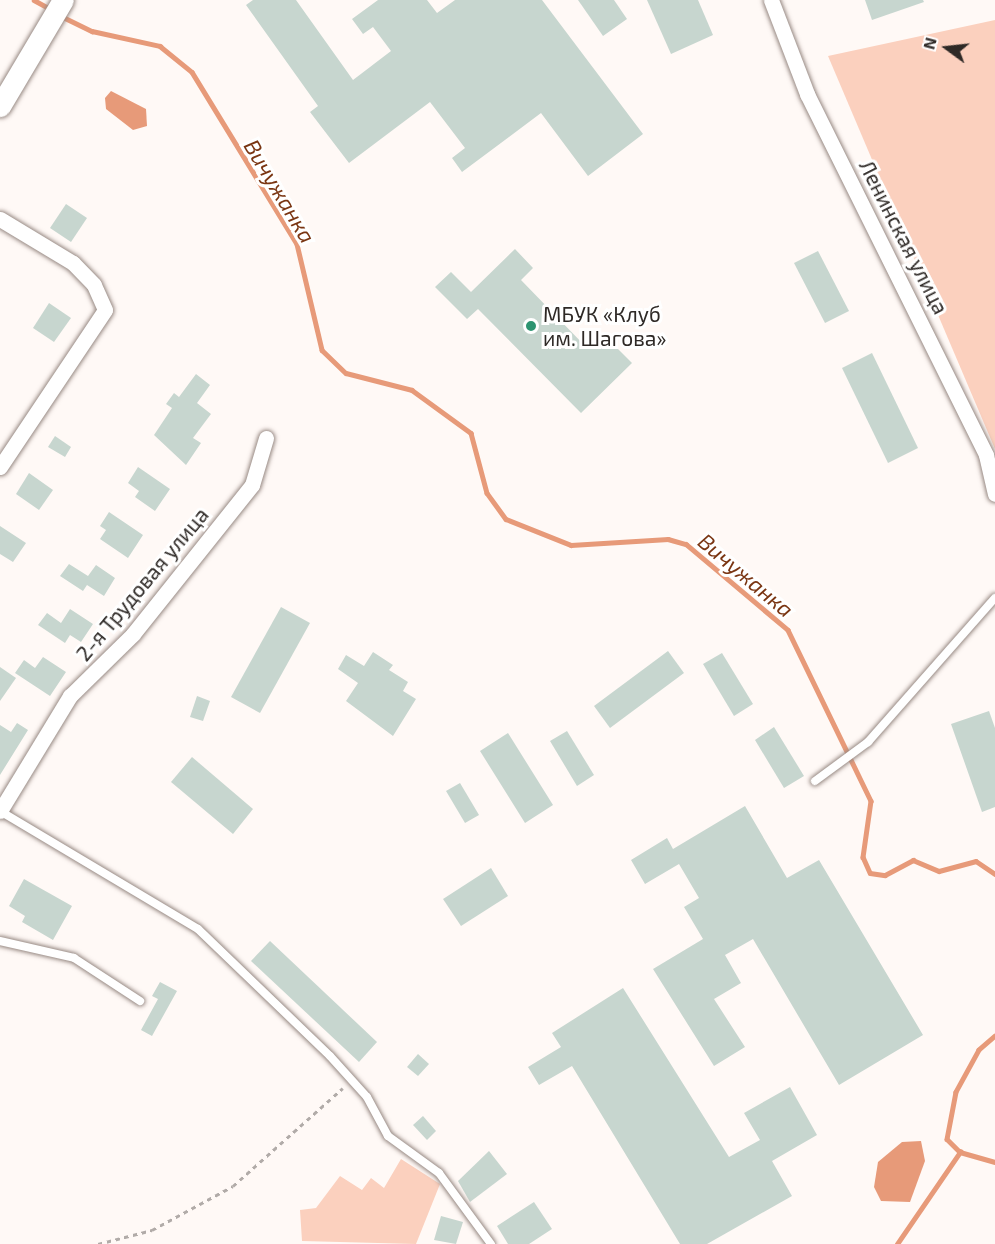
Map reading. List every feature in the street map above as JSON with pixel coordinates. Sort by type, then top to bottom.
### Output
[{"type":"main road","points":[[0,106],[63,0]]},
{"type":"street","name":"Ленинская улица","points":[[771,0],[807,94],[986,455],[995,494]]},
{"type":"street","points":[[0,219],[73,263],[94,285],[105,310],[0,467]]},
{"type":"street","name":"2-я Трудовая улица","points":[[0,811],[70,696],[133,634],[252,485],[266,438]]},
{"type":"lane","points":[[815,781],[868,742],[995,598]]},
{"type":"lane","points":[[0,811],[198,929],[351,1080],[388,1136],[439,1173],[491,1244]]},
{"type":"lane","points":[[0,941],[74,958],[141,1001]]},
{"type":"path","points":[[98,1244],[152,1230],[233,1186],[351,1080]]},
{"type":"shaded area","points":[[995,20],[995,449],[828,56]]},
{"type":"shaded area","points":[[111,91],[146,109],[147,126],[133,130],[106,109],[105,98]]},
{"type":"shaded area","points":[[921,1141],[925,1161],[910,1202],[881,1201],[874,1187],[878,1162],[902,1142]]},
{"type":"shaded area","points":[[401,1159],[440,1184],[416,1244],[302,1241],[300,1210],[316,1208],[340,1176],[362,1190],[371,1178],[384,1188]]},
{"type":"building","points":[[253,0],[296,0],[353,80],[391,51],[373,27],[363,34],[352,19],[378,0],[427,0],[437,13],[455,0],[542,0],[643,134],[588,176],[541,113],[462,172],[452,158],[465,148],[430,102],[349,163],[310,112],[318,106],[246,5]]},
{"type":"building","points":[[578,0],[614,0],[627,19],[603,36]]},
{"type":"building","points":[[647,0],[698,0],[713,35],[671,54]]},
{"type":"building","points":[[865,0],[923,0],[924,2],[872,20]]},
{"type":"building","points":[[66,204],[87,218],[71,242],[50,228]]},
{"type":"building","name":"МБУК «Клуб им. Шагова»","points":[[515,249],[533,268],[521,280],[587,348],[602,333],[632,363],[581,413],[478,309],[467,319],[435,287],[451,272],[471,292]]},
{"type":"building","points":[[818,251],[849,311],[825,323],[794,263]]},
{"type":"building","points":[[49,303],[71,318],[54,342],[33,328]]},
{"type":"building","points":[[872,353],[918,448],[888,463],[842,368]]},
{"type":"building","points":[[196,374],[210,385],[197,403],[211,414],[193,438],[201,443],[186,465],[154,435],[172,408],[166,404],[174,393],[179,397]]},
{"type":"building","points":[[55,436],[71,447],[65,457],[48,447]]},
{"type":"building","points":[[138,467],[170,489],[155,511],[135,497],[139,491],[128,483]]},
{"type":"building","points":[[29,473],[53,490],[39,510],[16,494]]},
{"type":"building","points":[[109,512],[143,535],[128,558],[100,539],[106,530],[100,526]]},
{"type":"building","points":[[0,526],[26,543],[13,562],[0,554]]},
{"type":"building","points":[[69,564],[88,576],[96,565],[115,578],[104,596],[87,585],[83,591],[60,576]]},
{"type":"building","points":[[281,607],[310,623],[260,713],[231,697]]},
{"type":"building","points":[[70,609],[93,624],[81,642],[70,635],[65,643],[38,625],[47,613],[61,623]]},
{"type":"building","points":[[668,651],[684,673],[610,728],[594,706]]},
{"type":"building","points":[[373,652],[393,665],[389,670],[408,682],[403,691],[416,699],[393,736],[346,701],[358,683],[338,669],[346,655],[364,666]]},
{"type":"building","points":[[722,653],[753,704],[734,716],[703,664]]},
{"type":"building","points":[[43,657],[66,672],[50,696],[15,673],[24,660],[35,668]]},
{"type":"building","points":[[0,667],[16,678],[0,701]]},
{"type":"building","points":[[197,696],[210,701],[203,721],[190,717]]},
{"type":"building","points":[[989,711],[995,728],[995,807],[982,812],[951,724]]},
{"type":"building","points":[[17,723],[28,730],[0,775],[0,725],[11,732]]},
{"type":"building","points":[[774,727],[804,776],[784,788],[755,740]]},
{"type":"building","points":[[567,731],[594,775],[577,786],[550,741]]},
{"type":"building","points":[[508,733],[553,805],[525,823],[480,751]]},
{"type":"building","points":[[192,757],[253,809],[233,834],[171,782]]},
{"type":"building","points":[[460,783],[479,815],[465,823],[446,791]]},
{"type":"building","points":[[745,806],[787,878],[819,860],[923,1035],[839,1085],[753,939],[725,955],[741,983],[714,999],[745,1047],[714,1066],[653,969],[703,939],[684,907],[699,898],[679,864],[645,884],[631,860],[667,838],[673,849]]},
{"type":"building","points":[[491,868],[508,896],[461,926],[443,899]]},
{"type":"building","points":[[24,879],[72,906],[53,940],[22,922],[25,916],[9,906]]},
{"type":"building","points":[[270,941],[377,1042],[359,1062],[251,961]]},
{"type":"building","points":[[160,982],[177,991],[152,1036],[141,1030],[158,999],[152,996]]},
{"type":"building","points":[[623,988],[729,1157],[760,1140],[744,1113],[790,1087],[817,1135],[772,1161],[792,1196],[707,1244],[680,1244],[572,1066],[539,1085],[528,1067],[561,1047],[552,1033]]},
{"type":"building","points":[[418,1054],[429,1064],[418,1076],[407,1067]]},
{"type":"building","points":[[423,1116],[436,1131],[427,1140],[413,1125]]},
{"type":"building","points":[[489,1151],[507,1174],[470,1202],[458,1181]]},
{"type":"building","points":[[534,1202],[552,1229],[529,1244],[508,1244],[497,1226]]},
{"type":"building","points":[[441,1216],[463,1222],[456,1244],[434,1240]]},
{"type":"waterway","name":"Вичужанка","points":[[34,0],[50,9]]},
{"type":"waterway","name":"Вичужанка","points":[[59,15],[92,31],[160,46],[192,72],[297,244],[322,350],[346,373],[412,390],[471,433],[487,493],[506,519],[571,545],[668,539],[686,544],[788,630],[871,801],[863,857],[870,873],[885,875],[913,860],[939,871],[976,861],[995,874]]},
{"type":"waterway","name":"Вичужанка","points":[[995,1036],[979,1050],[956,1092],[947,1139],[960,1152],[995,1162]]},
{"type":"waterway","points":[[897,1244],[960,1152]]},
{"type":"place","name":"МБУК «Клуб им. Шагова»","points":[[531,326]]}]
